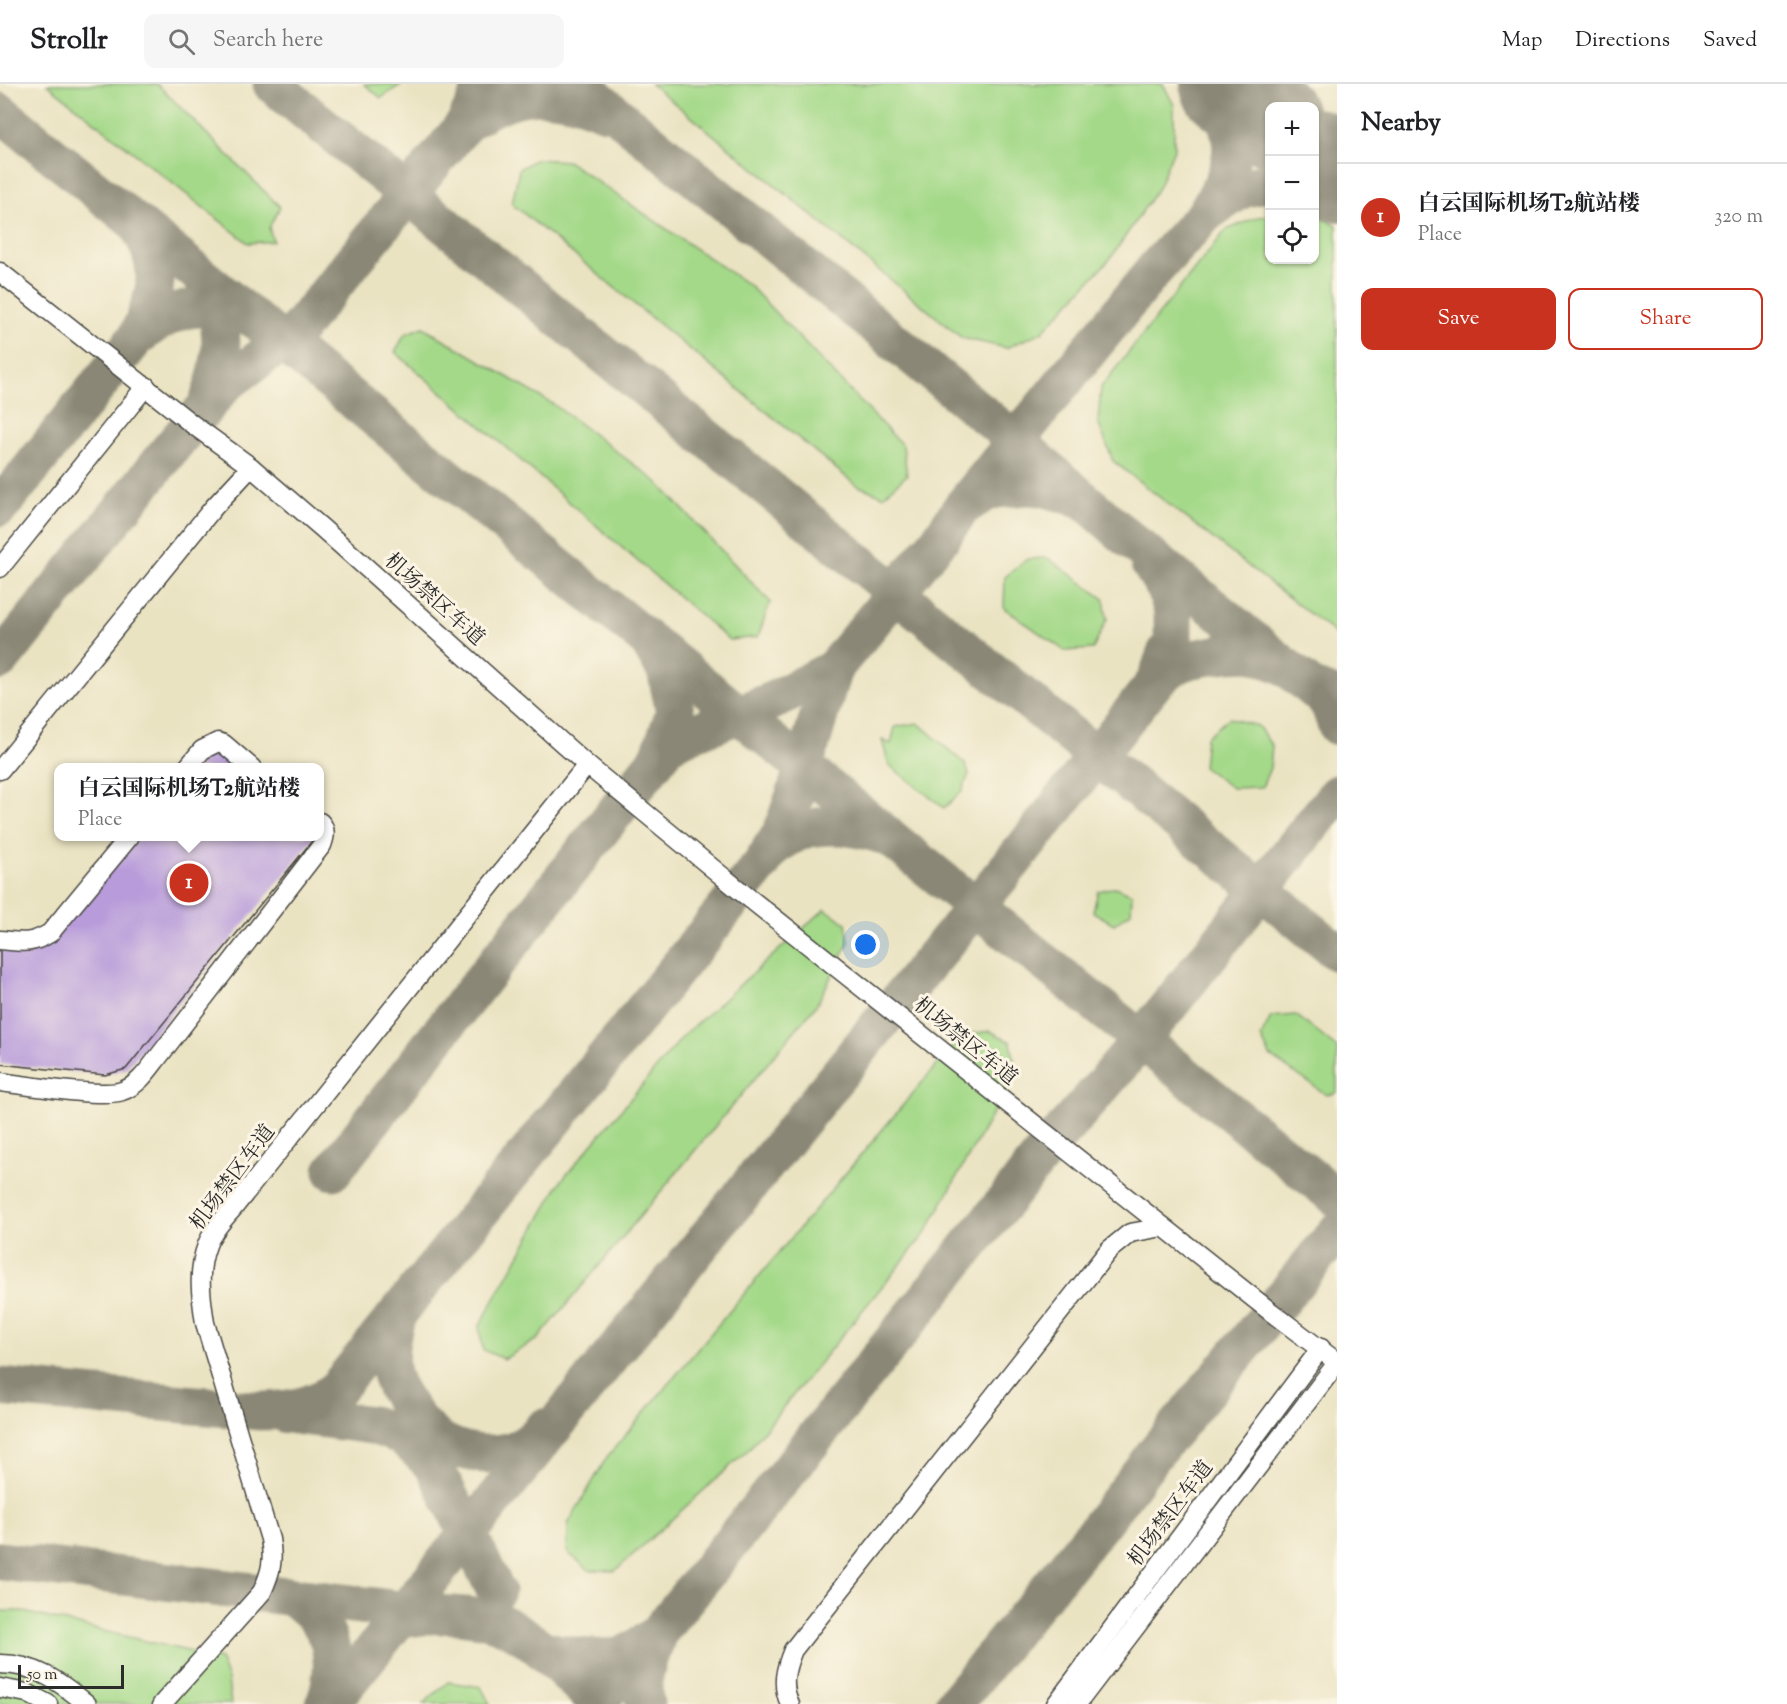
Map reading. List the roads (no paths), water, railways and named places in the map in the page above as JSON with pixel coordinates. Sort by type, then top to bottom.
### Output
[{"type":"lane","name":"机场禁区车道","points":[[0,272],[192,424],[251,467],[587,765],[739,890],[1337,1363],[1077,1704]]},
{"type":"lane","points":[[0,568],[146,386]]},
{"type":"lane","points":[[0,770],[214,507],[251,467]]},
{"type":"lane","points":[[191,763],[202,750],[218,742],[224,744],[246,763]]},
{"type":"lane","name":"机场禁区车道","points":[[162,1704],[262,1592],[273,1558],[270,1539],[206,1323],[200,1290],[207,1243],[587,765]]},
{"type":"lane","points":[[0,940],[26,943],[39,940],[50,933],[127,841]]},
{"type":"lane","points":[[0,1082],[99,1093],[120,1093],[132,1086],[156,1060],[323,841]]},
{"type":"lane","points":[[790,1704],[784,1688],[786,1665],[794,1650],[1109,1250],[1130,1233],[1163,1227]]},
{"type":"lane","name":"机场禁区车道","points":[[1056,1704],[1320,1348]]},
{"type":"lane","points":[[0,1664],[16,1664],[34,1669],[53,1679],[87,1704]]},
{"type":"lane","points":[[0,1688],[27,1693],[48,1704]]},
{"type":"place","name":"白云国际机场T2航站楼","points":[[189,883]]}]
